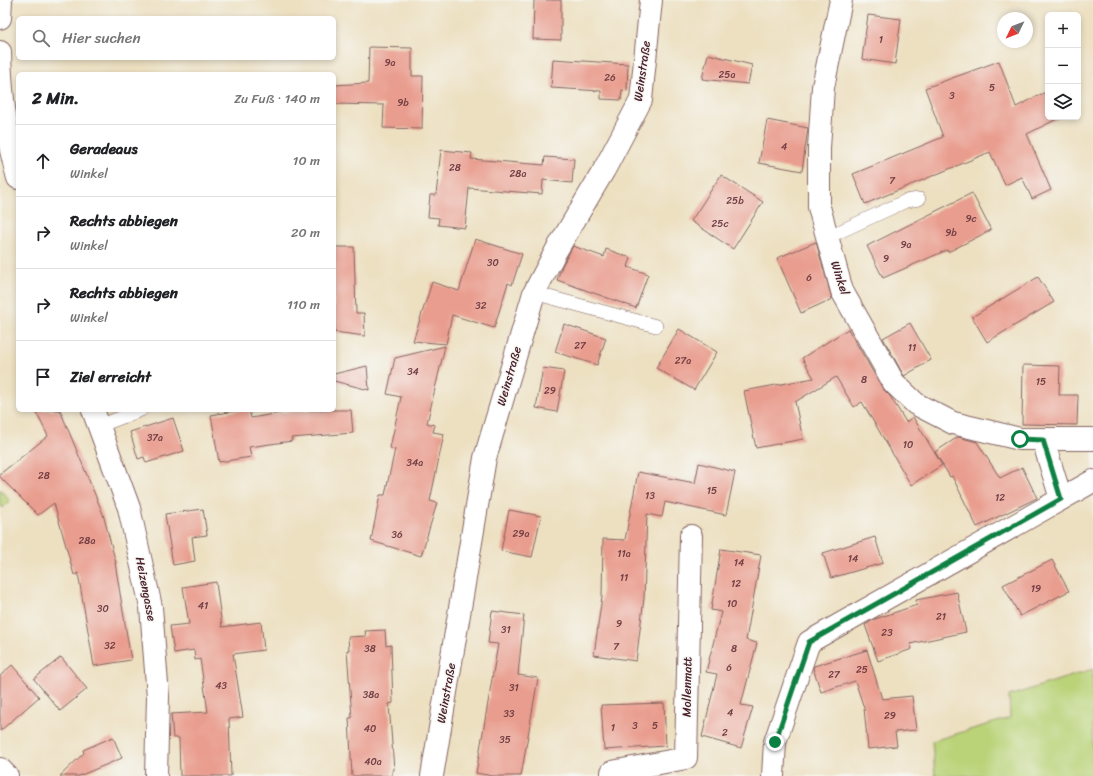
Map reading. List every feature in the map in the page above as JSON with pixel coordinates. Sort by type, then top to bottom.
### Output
[{"type":"street","points":[[0,18],[1,0]]},
{"type":"street","name":"Weinstraße","points":[[432,776],[486,458],[534,293],[556,251],[604,170],[641,100],[651,0]]},
{"type":"street","name":"Winkel","points":[[841,0],[823,87],[820,125],[819,207],[842,291],[894,383],[916,404],[953,423],[1020,439],[1093,439]]},
{"type":"street","points":[[0,52],[9,147],[16,171]]},
{"type":"street","name":"Heizengasse","points":[[96,418],[128,508],[151,607],[158,697],[156,776]]},
{"type":"street","points":[[1043,440],[1061,499]]},
{"type":"street","points":[[773,776],[775,742],[809,642],[1093,481]]},
{"type":"street","name":"Mollenmatt","points":[[612,776],[612,772],[686,758],[691,536]]},
{"type":"street","points":[[0,769],[7,776]]},
{"type":"lane","points":[[828,237],[906,201],[919,199]]},
{"type":"lane","points":[[534,293],[656,326]]},
{"type":"lane","points":[[96,418],[130,412]]},
{"type":"green space","points":[[0,489],[10,501],[3,508],[0,505]]},
{"type":"green space","points":[[1093,669],[1093,776],[935,776],[932,741],[1010,718],[1009,696]]},
{"type":"building","points":[[534,0],[561,0],[561,40],[533,39]]},
{"type":"building","points":[[868,15],[901,19],[895,64],[862,59]]},
{"type":"building","points":[[369,47],[412,48],[412,76],[423,76],[422,129],[383,128],[384,105],[336,104],[336,85],[368,83]]},
{"type":"building","points":[[708,54],[752,65],[748,84],[702,79]]},
{"type":"building","points":[[553,59],[628,64],[627,91],[622,90],[621,100],[601,99],[601,91],[551,88]]},
{"type":"building","points":[[999,61],[1016,107],[1045,92],[1045,120],[1055,120],[1027,134],[1051,190],[1032,199],[1022,177],[1005,185],[990,152],[865,204],[853,174],[943,137],[925,88]]},
{"type":"building","points":[[767,120],[808,128],[802,171],[759,163]]},
{"type":"building","points":[[441,150],[472,153],[471,159],[544,165],[545,157],[574,159],[572,183],[543,180],[542,194],[469,188],[465,228],[438,225],[439,218],[428,217],[430,195],[436,195]]},
{"type":"building","points":[[721,175],[763,202],[733,249],[691,221]]},
{"type":"building","points":[[972,193],[991,230],[948,252],[947,250],[883,278],[867,246]]},
{"type":"building","points":[[475,239],[522,254],[512,285],[508,283],[494,328],[452,315],[446,344],[413,341],[432,282],[459,291]]},
{"type":"building","points":[[816,242],[832,299],[801,313],[777,258]]},
{"type":"building","points":[[573,246],[604,257],[606,249],[631,258],[628,267],[648,274],[636,308],[557,280],[562,266]]},
{"type":"building","points":[[336,247],[354,247],[356,313],[364,313],[365,336],[336,332]]},
{"type":"building","points":[[1038,277],[1054,302],[987,342],[972,317]]},
{"type":"building","points":[[910,323],[931,360],[904,376],[883,338]]},
{"type":"building","points":[[564,324],[606,338],[597,365],[555,352]]},
{"type":"building","points":[[679,329],[717,352],[694,390],[656,368]]},
{"type":"building","points":[[848,329],[883,389],[890,396],[906,422],[913,417],[942,465],[911,485],[862,402],[854,407],[836,377],[795,402],[803,439],[756,448],[744,391],[814,378],[802,358]]},
{"type":"building","points":[[445,346],[427,423],[435,425],[433,432],[444,434],[430,501],[437,503],[421,556],[371,541],[380,495],[385,495],[395,449],[390,448],[401,397],[387,394],[395,358]]},
{"type":"building","points":[[1023,365],[1060,366],[1059,395],[1078,395],[1077,425],[1022,424]]},
{"type":"building","points":[[367,366],[369,390],[336,382],[336,374]]},
{"type":"building","points":[[543,368],[564,371],[557,412],[536,408]]},
{"type":"building","points":[[336,410],[351,410],[353,433],[291,438],[292,441],[249,447],[251,457],[219,462],[211,415],[229,412],[250,412],[251,418],[286,412],[336,412]]},
{"type":"building","points":[[36,412],[61,412],[103,514],[116,563],[131,660],[94,666],[78,573],[74,575],[54,503],[38,515],[0,477],[0,474],[48,436]]},
{"type":"building","points":[[173,418],[184,451],[146,463],[144,457],[138,459],[130,432]]},
{"type":"building","points":[[958,437],[977,442],[1000,478],[1022,467],[1037,498],[977,527],[952,476],[950,477],[935,452]]},
{"type":"building","points":[[699,463],[735,472],[726,515],[665,502],[662,517],[647,514],[644,598],[636,661],[594,655],[602,596],[603,539],[625,540],[638,472],[695,483]]},
{"type":"building","points":[[203,509],[207,535],[192,537],[195,561],[173,565],[165,514]]},
{"type":"building","points":[[509,510],[541,516],[532,557],[501,551]]},
{"type":"building","points":[[875,537],[883,563],[831,578],[823,553]]},
{"type":"building","points":[[721,549],[761,555],[746,640],[757,643],[741,705],[753,707],[741,748],[702,737],[717,674],[706,672],[721,612],[711,610]]},
{"type":"building","points":[[1052,560],[1069,591],[1020,616],[1003,585]]},
{"type":"building","points":[[216,582],[222,627],[261,622],[264,650],[233,654],[243,717],[229,719],[231,776],[180,776],[179,738],[173,738],[171,714],[208,712],[200,659],[195,660],[194,650],[174,653],[170,626],[189,624],[183,587]]},
{"type":"building","points":[[957,592],[966,632],[910,644],[912,649],[878,661],[865,625],[875,619],[917,605],[916,600]]},
{"type":"building","points":[[492,611],[524,615],[518,675],[538,678],[521,776],[493,776],[476,773],[498,644],[488,643]]},
{"type":"building","points":[[385,630],[386,646],[391,645],[393,703],[389,704],[394,770],[392,771],[392,776],[352,776],[349,718],[352,718],[347,650],[349,650],[348,637],[366,636],[365,631]]},
{"type":"building","points":[[867,650],[882,699],[912,696],[916,730],[895,732],[897,746],[868,749],[864,708],[855,681],[821,692],[813,668],[814,666]]},
{"type":"building","points":[[61,657],[87,689],[60,711],[34,679]]},
{"type":"building","points":[[12,665],[39,697],[0,731],[0,676]]},
{"type":"building","points":[[664,703],[666,746],[604,750],[601,705]]},
{"type":"building","points":[[113,737],[122,758],[79,776],[60,776],[84,753],[83,750]]},
{"type":"route","points":[[775,742],[809,642],[1061,499],[1043,440],[1020,439]]}]
